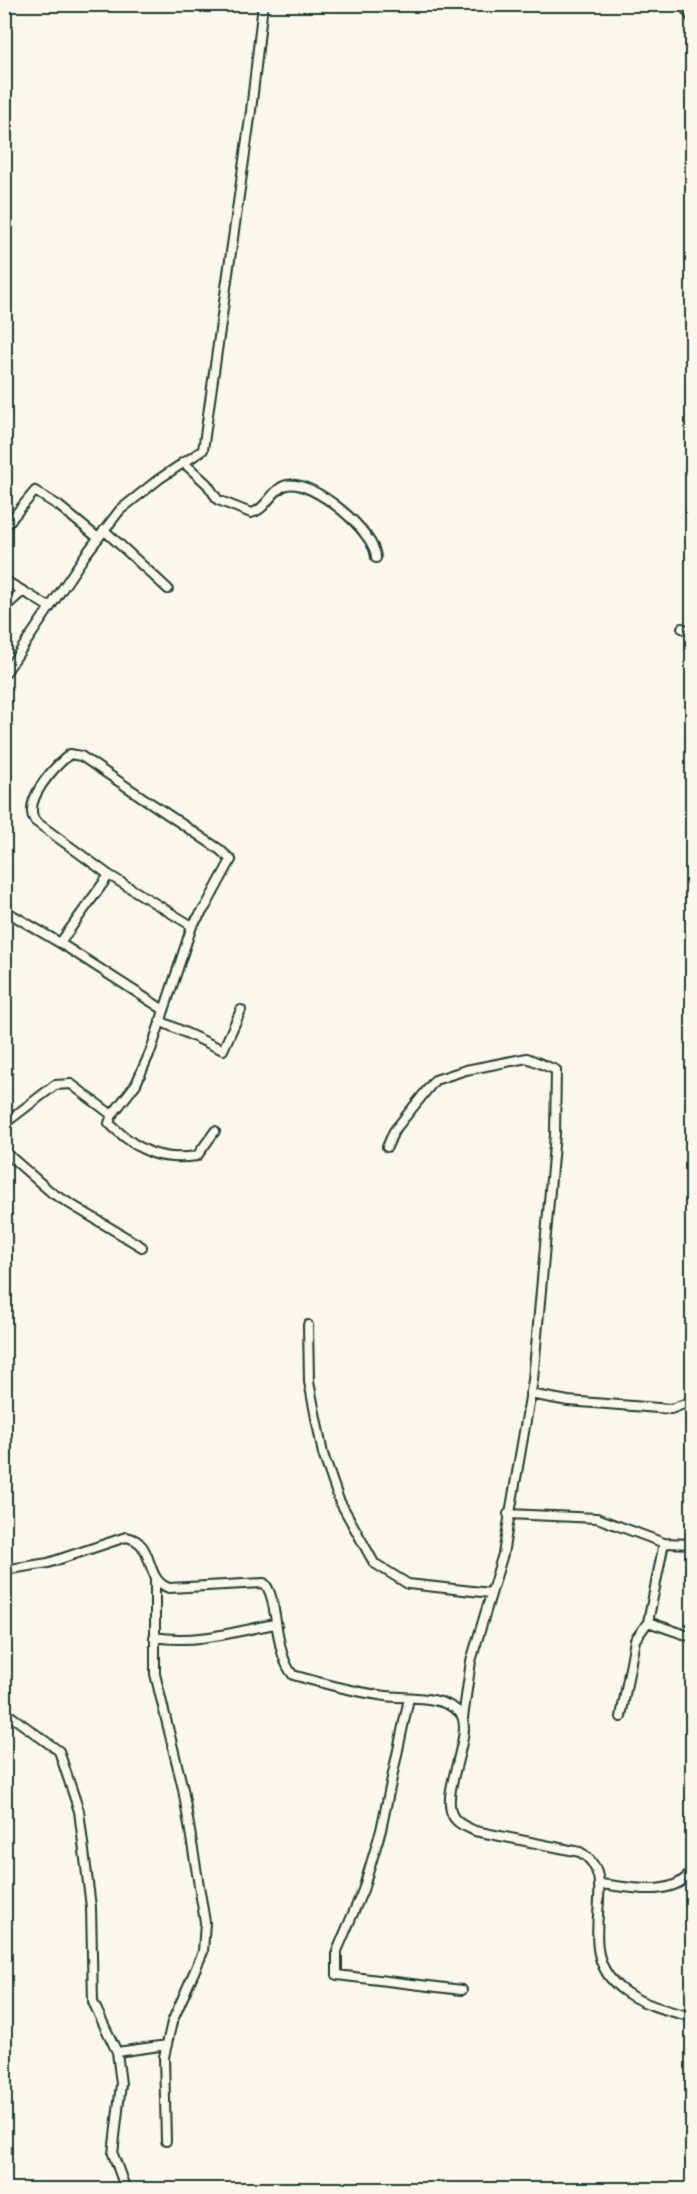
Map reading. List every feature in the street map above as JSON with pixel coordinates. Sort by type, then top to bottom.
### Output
[{"type":"street","points":[[4,675],[98,538],[126,504],[203,450],[251,111],[263,4]]},
{"type":"street","points":[[682,4],[693,18]]},
{"type":"street","points":[[183,462],[207,484],[218,500],[251,513],[258,510],[281,488],[288,485],[295,485],[322,497],[353,518],[373,542],[376,558]]},
{"type":"street","points":[[4,528],[35,490],[59,506],[98,538]]},
{"type":"street","points":[[104,530],[168,589]]},
{"type":"street","points":[[4,580],[49,607]]},
{"type":"street","points":[[4,608],[23,591]]},
{"type":"street","points":[[682,628],[693,632]]},
{"type":"street","points":[[192,926],[65,845],[31,816],[32,802],[70,754],[81,756],[219,849],[231,860],[206,906],[192,926],[164,1010],[135,1084],[127,1098],[112,1115],[109,1123],[120,1134],[154,1155],[174,1159],[197,1156],[215,1131]]},
{"type":"street","points":[[60,943],[109,875]]},
{"type":"street","points":[[4,910],[164,1010]]},
{"type":"street","points":[[160,1021],[223,1050],[241,1010]]},
{"type":"street","points":[[387,1147],[394,1131],[435,1080],[466,1070],[527,1058],[556,1070],[555,1134],[530,1394],[503,1554],[471,1661],[449,1802],[453,1817],[460,1824],[475,1831],[580,1852],[591,1859],[598,1869],[600,1884],[596,1945],[600,1960],[609,1977],[624,1991],[642,2002],[693,2017]]},
{"type":"street","points":[[4,1125],[55,1085],[63,1083],[71,1084],[112,1115]]},
{"type":"street","points":[[4,1151],[52,1193],[142,1248]]},
{"type":"street","points":[[308,1325],[309,1382],[323,1454],[339,1500],[374,1563],[408,1584],[491,1593]]},
{"type":"street","points":[[530,1394],[568,1401],[670,1409],[693,1401]]},
{"type":"street","points":[[508,1514],[597,1518],[664,1543],[693,1544]]},
{"type":"street","points":[[4,1570],[48,1563],[126,1538],[136,1539],[145,1548],[155,1578],[160,1585],[169,1588],[264,1583],[272,1594],[274,1624],[287,1666],[293,1675],[377,1695],[426,1698],[450,1707],[460,1713],[463,1720]]},
{"type":"street","points":[[621,1717],[635,1640],[648,1622],[664,1543]]},
{"type":"street","points":[[155,1578],[155,1674],[183,1789],[205,1922],[203,1953],[172,2022],[167,2045],[163,2079],[166,2140]]},
{"type":"street","points":[[648,1622],[693,1638]]},
{"type":"street","points":[[154,1637],[172,1640],[220,1636],[274,1624]]},
{"type":"street","points":[[409,1698],[381,1830],[363,1890],[337,1951],[337,1975],[462,1990]]},
{"type":"street","points":[[4,1712],[59,1751],[80,1811],[91,1907],[93,2002],[117,2052],[121,2084],[113,2154],[126,2190]]},
{"type":"street","points":[[600,1884],[661,1889],[683,1882],[693,1871]]},
{"type":"street","points":[[117,2052],[167,2045]]}]
